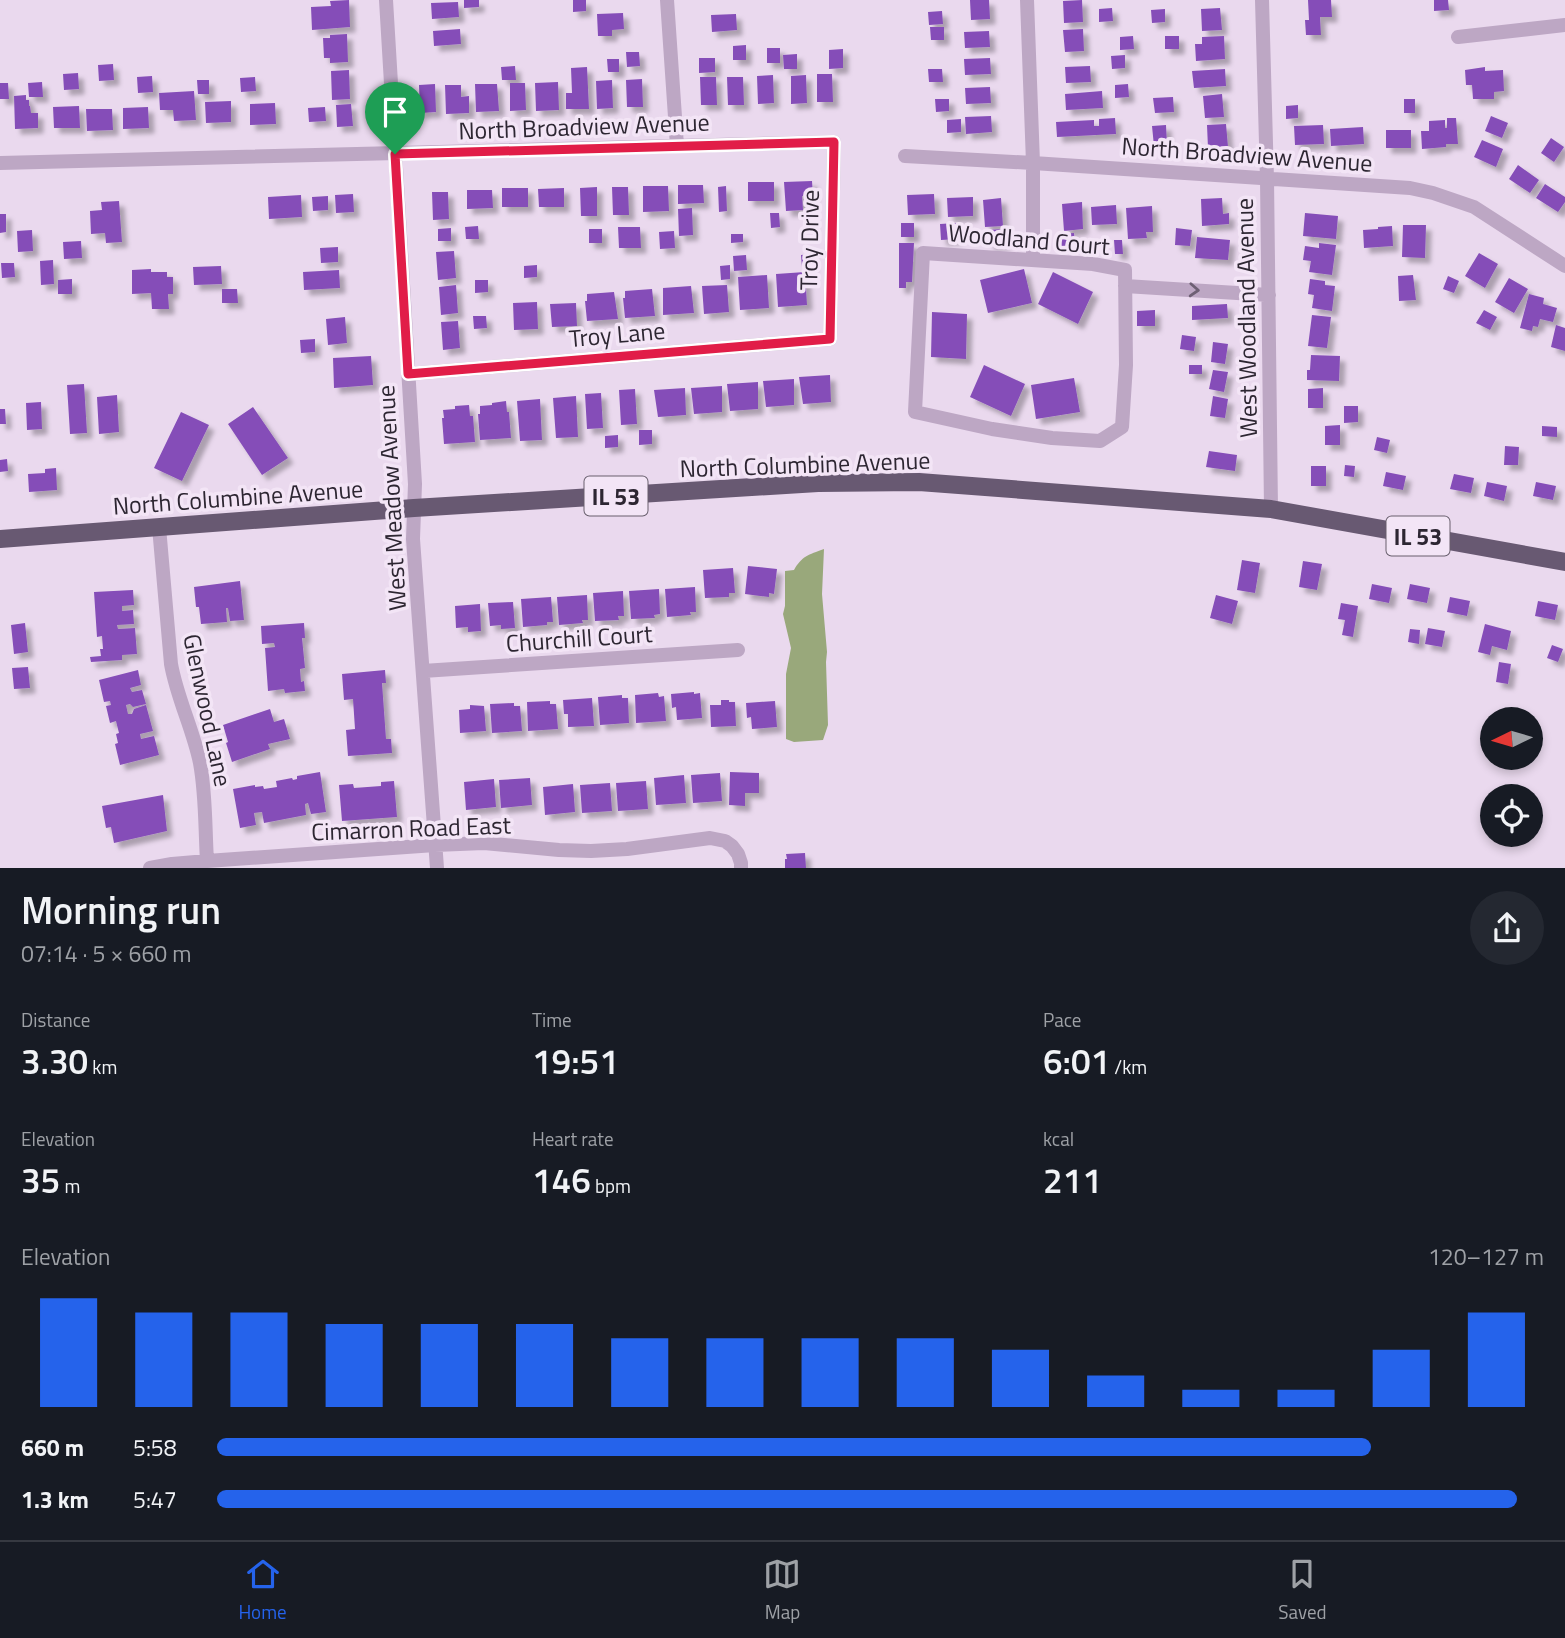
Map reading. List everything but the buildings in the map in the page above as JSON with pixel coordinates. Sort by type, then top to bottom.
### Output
[{"type":"main road","name":"North Columbine Avenue","points":[[0,539],[414,508],[818,483],[919,482],[1271,509],[1565,562]]},
{"type":"street","name":"West Meadow Avenue","points":[[386,0],[415,484],[413,539],[437,868]]},
{"type":"street","points":[[667,0],[677,146]]},
{"type":"street","points":[[1027,0],[1033,163],[1033,259]]},
{"type":"street","name":"West Woodland Avenue","points":[[1262,0],[1271,509]]},
{"type":"street","points":[[1458,37],[1565,25]]},
{"type":"street","name":"North Broadview Avenue","points":[[0,163],[834,142]]},
{"type":"street","name":"Troy Drive","points":[[830,339],[834,142]]},
{"type":"street","name":"North Broadview Avenue","points":[[905,156],[1385,185],[1433,193],[1460,201],[1488,214],[1565,266]]},
{"type":"street","name":"Woodland Court","points":[[923,253],[1093,264],[1125,270],[1125,286],[1126,365],[1122,427],[1100,441],[1052,438],[992,429],[915,412],[923,253]]},
{"type":"street","name":"Woodland Court","points":[[1125,286],[1269,295]]},
{"type":"street","name":"Troy Lane","points":[[408,374],[830,339]]},
{"type":"street","name":"Glenwood Lane","points":[[159,527],[171,664],[178,696],[200,762],[207,861]]},
{"type":"street","name":"Churchill Court","points":[[423,671],[738,650]]},
{"type":"street","name":"Cimarron Road East","points":[[150,868],[207,861],[435,845],[484,844],[591,851],[710,838],[725,841],[732,846],[741,868]]},
{"type":"shaded area","points":[[824,549],[822,594],[827,652],[828,725],[823,740],[794,742],[786,739],[786,674],[791,648],[783,614],[785,571],[794,570],[806,557]]},
{"type":"route","points":[[834,142],[830,339],[408,374],[395,154],[834,142]]}]
